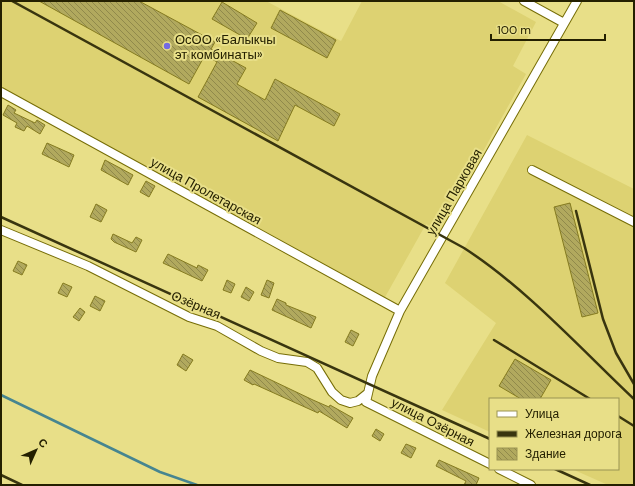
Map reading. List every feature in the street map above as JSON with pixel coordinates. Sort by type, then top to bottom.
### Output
[{"type":"street","points":[[524,1],[564,23]]},
{"type":"street","name":"улица Парковая","points":[[366,402],[372,376],[400,311],[577,1]]},
{"type":"street","name":"улица Пролетарская","points":[[1,92],[400,311]]},
{"type":"street","points":[[532,170],[634,222]]},
{"type":"street","name":"Озёрная","points":[[1,230],[88,266],[189,318],[217,326],[261,351],[278,358],[307,362],[317,368],[332,392],[341,400],[350,403],[358,402],[368,393]]},
{"type":"street","name":"улица Озёрная","points":[[366,402],[489,464]]},
{"type":"street","points":[[501,470],[531,485]]},
{"type":"shaded area","points":[[1,1],[266,1],[341,41],[362,1],[498,1],[536,22],[513,66],[526,74],[439,231],[426,224],[384,299],[1,88]]},
{"type":"shaded area","points":[[527,135],[634,189],[634,485],[608,485],[574,470],[619,470],[619,398],[489,398],[489,432],[442,410],[496,323],[445,283]]},
{"type":"building","name":"ОсОО «Балыкчы эт комбинаты»","points":[[39,1],[139,1],[215,42],[211,49],[246,68],[237,84],[265,100],[275,79],[340,114],[334,126],[295,105],[278,141],[198,97],[217,62],[205,55],[189,84]]},
{"type":"building","points":[[222,2],[257,23],[247,39],[212,19]]},
{"type":"building","points":[[280,10],[336,40],[327,58],[271,28]]},
{"type":"building","points":[[8,105],[16,110],[14,113],[35,123],[37,120],[45,125],[40,134],[27,126],[24,131],[15,127],[17,123],[3,115]]},
{"type":"building","points":[[47,143],[74,155],[69,167],[42,154]]},
{"type":"building","points":[[105,160],[133,175],[128,185],[101,170]]},
{"type":"building","points":[[146,181],[155,186],[149,197],[140,192]]},
{"type":"building","points":[[570,203],[598,313],[582,317],[554,207]]},
{"type":"building","points":[[96,204],[107,210],[101,222],[90,217]]},
{"type":"building","points":[[113,234],[132,243],[136,237],[142,240],[136,252],[114,242],[111,239]]},
{"type":"building","points":[[168,254],[197,268],[198,265],[208,270],[202,281],[163,263]]},
{"type":"building","points":[[18,261],[27,265],[22,275],[13,271]]},
{"type":"building","points":[[227,280],[235,284],[231,293],[223,290]]},
{"type":"building","points":[[267,280],[274,283],[269,298],[261,295]]},
{"type":"building","points":[[63,283],[72,287],[67,297],[58,293]]},
{"type":"building","points":[[246,287],[254,292],[249,301],[241,297]]},
{"type":"building","points":[[95,296],[105,301],[100,311],[90,306]]},
{"type":"building","points":[[277,299],[286,303],[286,305],[316,317],[311,328],[272,310]]},
{"type":"building","points":[[80,308],[85,312],[79,321],[73,317]]},
{"type":"building","points":[[351,330],[359,334],[353,346],[345,342]]},
{"type":"building","points":[[183,354],[193,360],[186,371],[177,365]]},
{"type":"building","points":[[515,359],[551,380],[541,398],[519,398],[499,386]]},
{"type":"building","points":[[250,370],[329,407],[330,405],[353,418],[347,428],[319,411],[318,413],[254,384],[253,385],[244,380]]},
{"type":"building","points":[[376,429],[384,434],[380,441],[372,436]]},
{"type":"building","points":[[406,444],[416,448],[411,458],[401,453]]},
{"type":"building","points":[[439,460],[479,478],[476,485],[464,485],[466,481],[436,466]]},
{"type":"waterway","points":[[1,395],[160,472],[197,485]]},
{"type":"railway","points":[[12,1],[464,248],[509,281],[531,300],[634,399]]},
{"type":"railway","points":[[576,211],[603,319],[616,353],[634,384]]},
{"type":"railway","points":[[1,217],[489,439]]},
{"type":"railway","points":[[494,340],[588,398]]},
{"type":"railway","points":[[619,417],[634,426]]},
{"type":"railway","points":[[557,470],[590,485]]},
{"type":"railway","points":[[1,475],[22,485]]},
{"type":"place","name":"ОсОО «Балыкчы эт комбинаты»","points":[[167,46]]}]
